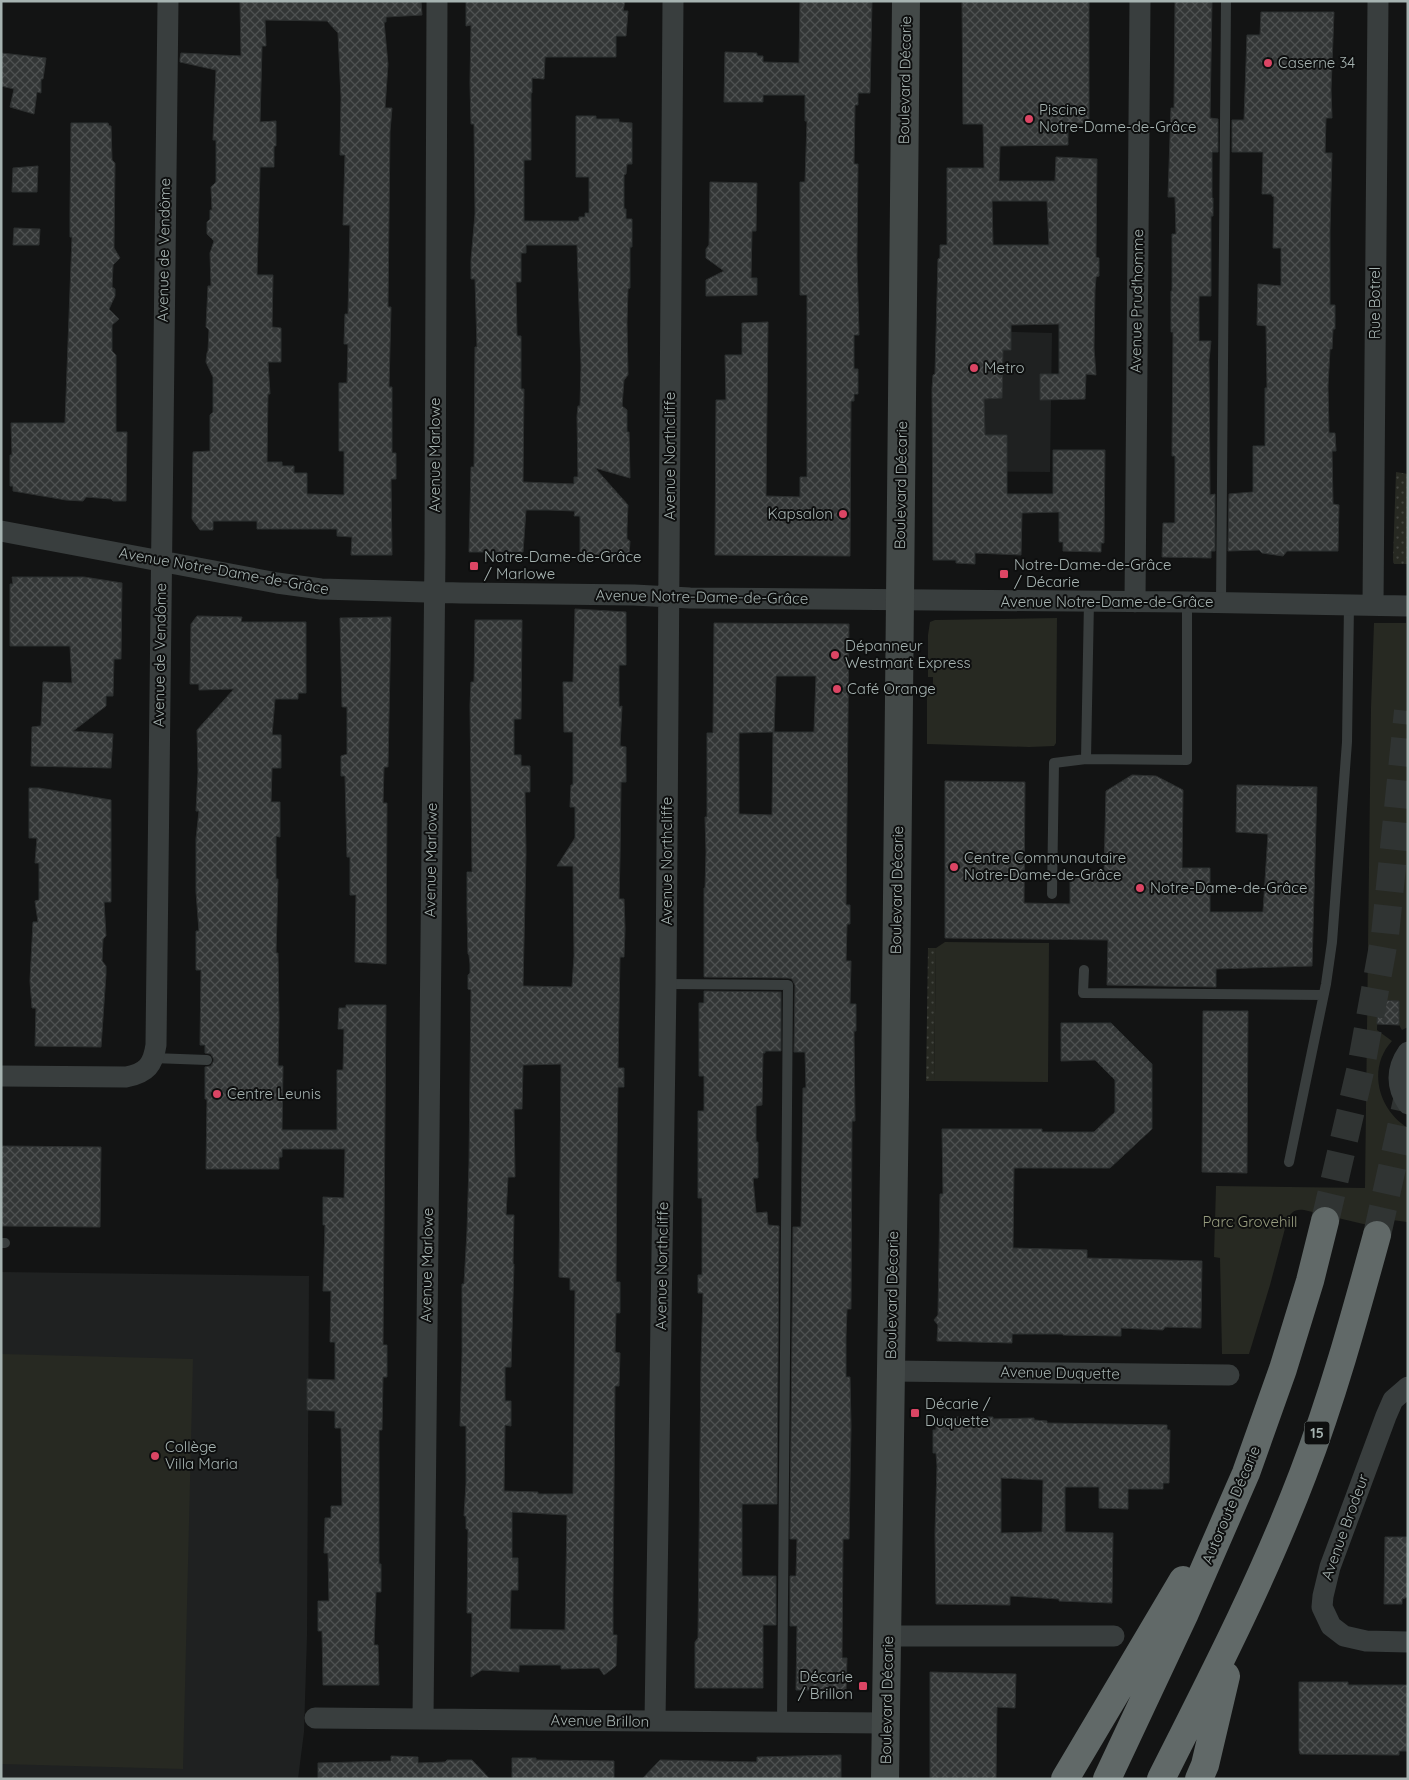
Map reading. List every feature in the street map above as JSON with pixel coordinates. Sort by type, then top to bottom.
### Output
[{"type":"highway","name":"Autoroute Décarie","points":[[1107,1779],[1174,1636],[1246,1473],[1284,1369],[1310,1281],[1325,1221]]},
{"type":"highway","name":"15","points":[[1162,1779],[1222,1660],[1266,1566],[1304,1472],[1354,1318],[1377,1235]]},
{"type":"highway","points":[[1065,1779],[1246,1473]]},
{"type":"highway","points":[[1199,1779],[1205,1765],[1238,1624]]},
{"type":"main road","name":"Boulevard Décarie","points":[[885,1779],[906,1]]},
{"type":"street","name":"Avenue de Vendôme","points":[[153,1058],[156,1045],[168,1]]},
{"type":"street","name":"Avenue Marlowe","points":[[423,1719],[434,593],[436,1]]},
{"type":"street","name":"Avenue Northcliffe","points":[[655,1721],[666,984],[674,1]]},
{"type":"street","name":"Avenue Prud'homme","points":[[1135,602],[1140,1]]},
{"type":"street","name":"Rue Botrel","points":[[1373,605],[1378,1]]},
{"type":"street","name":"Avenue Notre-Dame-de-Grâce","points":[[1,530],[307,588],[336,590],[669,597],[1222,602],[1408,606]]},
{"type":"street","points":[[1408,1052],[1402,1062],[1398,1079],[1401,1092],[1408,1104]]},
{"type":"street","points":[[1,1076],[126,1077],[142,1072],[153,1058]]},
{"type":"street","name":"Avenue Duquette","points":[[891,1371],[1229,1375]]},
{"type":"street","name":"Avenue Brodeur","points":[[1408,1387],[1393,1400],[1386,1416],[1330,1567],[1322,1602],[1324,1614],[1330,1626],[1344,1636],[1366,1641],[1408,1642]]},
{"type":"street","points":[[888,1636],[1114,1636]]},
{"type":"street","name":"Avenue Brillon","points":[[315,1718],[886,1723]]},
{"type":"lane","points":[[1222,602],[1226,1]]},
{"type":"lane","points":[[1086,759],[1088,601]]},
{"type":"lane","points":[[1052,894],[1054,763],[1086,759],[1187,760],[1187,602]]},
{"type":"lane","points":[[1290,1162],[1332,942],[1347,742],[1349,605]]},
{"type":"lane","points":[[1084,970],[1083,993],[1323,995]]},
{"type":"lane","points":[[666,984],[788,985],[782,1722]]},
{"type":"lane","points":[[153,1058],[207,1060]]},
{"type":"shaded area","points":[[943,330],[1052,333],[1050,472],[940,471]]},
{"type":"shaded area","name":"Collège Villa Maria","points":[[1,1272],[309,1276],[307,1636],[304,1732],[298,1779],[1,1779]]},
{"type":"green space","points":[[1396,472],[1408,474],[1408,564],[1394,564],[1393,560]]},
{"type":"green space","points":[[1057,618],[1056,743],[1054,746],[927,744],[927,690],[933,690],[933,677],[928,677],[928,635],[930,622],[935,620]]},
{"type":"green space","name":"Parc Grovehill","points":[[1374,623],[1406,623],[1408,1027],[1402,1030],[1399,1025],[1399,1001],[1378,1001],[1377,1030],[1392,1041],[1384,1052],[1380,1063],[1379,1088],[1389,1111],[1408,1128],[1407,1222],[1385,1219],[1376,1227],[1304,1210],[1293,1212],[1287,1221],[1249,1354],[1222,1354],[1220,1258],[1214,1257],[1216,1186],[1365,1188],[1371,708]]},
{"type":"green space","points":[[945,942],[1049,943],[1048,1082],[934,1081],[936,948]]},
{"type":"green space","points":[[928,948],[936,948],[934,1081],[926,1081]]},
{"type":"green space","points":[[1,1354],[193,1359],[183,1769],[1,1764]]},
{"type":"building","points":[[240,1],[421,1],[422,15],[386,17],[386,22],[384,22],[388,64],[385,108],[392,108],[390,131],[388,307],[391,307],[389,387],[392,387],[392,453],[396,453],[396,479],[391,479],[392,555],[351,555],[352,537],[337,536],[337,529],[257,529],[257,521],[213,521],[213,530],[200,530],[192,519],[193,452],[210,451],[210,415],[213,412],[213,377],[206,362],[209,330],[206,327],[208,286],[211,286],[210,253],[214,241],[207,234],[207,222],[210,219],[210,210],[212,210],[211,187],[216,182],[216,140],[213,140],[216,70],[180,62],[180,59],[181,53],[241,56]],"holes":[[[265,20],[327,21],[338,33],[341,97],[340,155],[345,155],[343,225],[350,225],[348,314],[345,314],[344,344],[348,344],[347,383],[339,383],[339,451],[344,451],[344,495],[307,494],[307,473],[294,473],[294,466],[282,466],[282,462],[267,462],[268,394],[270,394],[268,362],[281,362],[281,328],[272,327],[273,275],[257,275],[260,167],[274,167],[274,146],[276,146],[276,121],[260,122],[262,46],[266,46]]]},
{"type":"building","points":[[466,1],[625,1],[623,11],[628,11],[626,36],[616,36],[616,57],[545,57],[544,79],[532,78],[531,160],[524,160],[524,221],[579,221],[579,217],[585,217],[585,213],[589,213],[589,177],[576,177],[576,116],[596,116],[596,119],[619,119],[619,122],[632,123],[632,164],[627,164],[626,174],[624,175],[624,209],[626,209],[626,219],[632,219],[632,247],[630,247],[630,288],[628,289],[628,375],[624,380],[622,406],[627,410],[630,478],[595,468],[628,505],[627,539],[630,541],[629,556],[580,554],[580,516],[574,516],[575,511],[549,510],[526,510],[523,552],[469,552],[471,467],[474,467],[475,347],[477,347],[475,279],[471,279],[475,214],[474,124],[471,124],[470,83],[471,25],[466,26]],"holes":[[[526,245],[577,245],[581,366],[580,406],[578,406],[577,416],[578,477],[574,477],[574,484],[523,482],[524,389],[521,389],[521,336],[517,336],[516,282],[521,282],[521,253],[526,253]]]},
{"type":"building","points":[[800,1],[872,1],[870,93],[858,93],[858,105],[855,105],[854,164],[858,164],[857,258],[859,335],[854,335],[854,369],[858,369],[858,394],[854,394],[854,401],[851,401],[850,556],[715,555],[716,400],[726,400],[725,355],[742,355],[742,323],[768,322],[766,496],[800,497],[800,477],[807,477],[807,295],[800,295],[800,182],[805,182],[807,121],[805,121],[805,95],[763,95],[763,102],[724,102],[725,52],[757,53],[757,56],[763,56],[763,62],[799,63]]},
{"type":"building","points":[[962,1],[1089,1],[1089,123],[1068,123],[1068,145],[1000,146],[999,181],[1055,181],[1056,157],[1097,159],[1096,257],[1099,258],[1099,276],[1096,277],[1095,290],[1094,348],[1096,375],[1086,374],[1085,399],[1040,400],[1040,374],[1059,374],[1059,324],[1011,325],[1011,350],[1003,350],[1002,398],[984,399],[985,435],[1007,435],[1007,494],[1053,494],[1053,450],[1105,450],[1104,543],[1101,543],[1101,552],[1063,551],[1063,542],[1059,542],[1059,512],[1022,513],[1021,555],[975,553],[975,564],[956,563],[956,560],[933,560],[932,389],[933,375],[935,374],[938,259],[940,258],[940,245],[947,245],[947,168],[984,168],[983,124],[963,124]],"holes":[[[992,201],[1047,201],[1049,245],[993,245]]]},
{"type":"building","points":[[1175,1],[1212,1],[1210,118],[1218,119],[1218,152],[1212,152],[1211,296],[1199,296],[1199,341],[1211,341],[1209,360],[1210,495],[1215,494],[1215,551],[1211,551],[1211,558],[1162,557],[1163,523],[1175,523],[1175,456],[1172,456],[1173,332],[1171,332],[1171,291],[1172,234],[1176,234],[1175,197],[1168,197],[1171,108],[1174,108]]},
{"type":"building","points":[[1261,12],[1334,12],[1331,90],[1332,118],[1326,118],[1325,153],[1332,153],[1330,305],[1335,305],[1335,329],[1333,329],[1332,349],[1330,349],[1328,386],[1329,433],[1335,433],[1336,451],[1332,451],[1333,504],[1339,505],[1338,551],[1287,551],[1283,556],[1262,553],[1259,550],[1228,551],[1229,494],[1253,492],[1253,446],[1265,446],[1265,388],[1267,388],[1266,326],[1257,325],[1258,284],[1281,286],[1281,248],[1273,248],[1274,197],[1272,194],[1262,194],[1263,152],[1232,152],[1232,120],[1244,120],[1247,35],[1260,35]]},
{"type":"building","points":[[1,53],[46,58],[43,79],[41,79],[41,93],[37,92],[34,114],[10,107],[14,89],[1,86]]},
{"type":"building","points":[[71,123],[108,123],[111,126],[112,160],[115,163],[114,248],[120,258],[113,265],[112,287],[115,289],[115,296],[109,309],[119,319],[112,325],[112,351],[116,355],[116,432],[127,432],[126,501],[86,497],[83,501],[66,500],[13,491],[13,486],[10,486],[10,455],[12,455],[11,423],[65,423],[72,237],[70,237]]},
{"type":"building","points":[[38,166],[37,192],[12,192],[13,168]]},
{"type":"building","points":[[710,182],[757,183],[756,231],[752,231],[751,278],[757,278],[757,295],[706,296],[706,280],[724,271],[706,258],[706,249],[709,245]]},
{"type":"building","points":[[14,228],[40,229],[39,245],[13,245]]},
{"type":"building","points":[[12,577],[84,577],[122,583],[121,659],[114,659],[113,696],[106,696],[106,706],[73,731],[113,734],[111,768],[31,766],[32,727],[41,726],[43,682],[72,683],[70,646],[10,646],[10,584],[13,584]]},
{"type":"building","points":[[575,609],[626,612],[626,665],[619,665],[619,707],[622,706],[620,746],[626,747],[626,782],[621,782],[619,899],[624,899],[625,929],[624,957],[620,957],[618,1068],[624,1068],[624,1087],[618,1087],[617,1150],[616,1282],[620,1282],[620,1313],[616,1313],[615,1352],[620,1353],[619,1386],[615,1386],[613,1635],[617,1635],[616,1666],[604,1675],[599,1668],[561,1669],[561,1665],[519,1665],[519,1672],[482,1670],[471,1677],[472,1613],[467,1613],[468,1529],[466,1529],[466,1516],[464,1516],[466,1426],[460,1426],[462,1284],[464,1284],[469,1164],[471,990],[468,989],[470,964],[468,954],[467,872],[472,872],[470,706],[471,682],[474,682],[475,620],[522,620],[521,719],[514,719],[514,755],[521,755],[521,766],[530,766],[530,792],[525,792],[526,853],[523,986],[572,987],[574,956],[573,866],[557,866],[575,838],[575,807],[570,807],[571,785],[573,785],[573,732],[564,732],[563,682],[573,682]],"holes":[[[561,1064],[559,1277],[570,1278],[570,1290],[575,1290],[573,1494],[538,1494],[538,1492],[504,1491],[505,1425],[511,1426],[511,1401],[505,1401],[505,1367],[511,1367],[514,1215],[506,1215],[508,1177],[515,1177],[514,1109],[522,1109],[523,1065]],[[512,1512],[567,1515],[565,1630],[510,1629],[511,1590],[518,1590],[518,1558],[512,1558]]]},
{"type":"building","points":[[197,616],[242,617],[241,622],[306,622],[306,693],[298,693],[298,699],[275,699],[272,735],[281,735],[281,768],[272,768],[271,802],[280,802],[280,837],[276,836],[276,879],[278,879],[276,953],[278,953],[278,1066],[283,1066],[282,1130],[337,1130],[337,1070],[343,1070],[344,1029],[338,1029],[339,1008],[346,1008],[346,1005],[386,1005],[383,1345],[387,1345],[387,1377],[383,1377],[382,1430],[379,1430],[379,1564],[381,1564],[381,1592],[376,1592],[374,1645],[378,1645],[379,1685],[323,1685],[322,1631],[318,1631],[318,1601],[329,1601],[328,1553],[324,1553],[325,1518],[331,1518],[331,1506],[342,1506],[341,1428],[335,1428],[335,1411],[307,1410],[307,1379],[335,1380],[335,1342],[330,1342],[331,1291],[323,1291],[325,1225],[323,1225],[323,1197],[344,1198],[345,1149],[282,1149],[282,1157],[279,1157],[279,1169],[206,1169],[207,1099],[205,1099],[205,1067],[211,1066],[214,1060],[211,1054],[205,1053],[205,1045],[200,1045],[201,970],[196,970],[196,931],[199,931],[196,892],[196,839],[199,811],[196,811],[198,772],[197,730],[234,689],[199,690],[199,684],[190,684],[191,624]]},
{"type":"building","points":[[391,617],[388,767],[384,767],[383,803],[387,803],[386,964],[355,962],[356,895],[350,895],[350,857],[347,857],[345,776],[341,776],[341,756],[347,754],[347,707],[342,707],[340,618]]},
{"type":"building","points":[[714,623],[849,624],[846,905],[850,905],[850,924],[847,924],[846,961],[851,961],[850,1004],[856,1004],[856,1031],[854,1031],[855,1121],[852,1121],[851,1309],[847,1309],[846,1336],[846,1377],[850,1377],[851,1427],[849,1539],[843,1539],[842,1658],[847,1658],[846,1690],[796,1690],[797,1626],[790,1626],[790,1576],[796,1576],[797,1539],[790,1539],[793,1227],[801,1227],[803,1088],[806,1088],[805,1052],[794,1052],[795,985],[792,979],[704,977],[707,733],[713,733]],"holes":[[[776,676],[816,676],[814,732],[774,732]],[[773,732],[772,815],[739,814],[739,733]]]},
{"type":"building","points":[[1132,775],[1156,776],[1183,790],[1182,868],[1210,868],[1210,912],[1263,912],[1268,834],[1236,832],[1237,785],[1317,787],[1312,966],[1216,969],[1216,987],[1107,985],[1108,940],[945,938],[945,781],[1025,782],[1024,903],[1070,904],[1070,873],[1104,874],[1106,791]]},
{"type":"building","points":[[29,788],[111,800],[111,902],[104,902],[106,936],[103,939],[102,961],[106,966],[106,974],[101,1047],[35,1046],[36,1008],[32,1008],[30,981],[33,922],[38,922],[35,901],[39,900],[39,863],[35,863],[37,838],[29,838]]},
{"type":"building","points":[[704,991],[781,992],[781,1051],[765,1051],[763,1053],[762,1105],[756,1106],[758,1178],[753,1178],[756,1213],[767,1212],[768,1225],[779,1226],[777,1504],[742,1504],[742,1576],[776,1576],[776,1625],[763,1625],[763,1688],[695,1688],[695,1642],[698,1638],[703,1293],[698,1293],[698,1275],[702,1275],[702,1198],[698,1198],[698,1111],[704,1111],[704,1076],[699,1076],[699,1003],[704,1003]]},
{"type":"building","points":[[1378,1000],[1399,1001],[1399,1025],[1377,1024]]},
{"type":"building","points":[[1203,1011],[1248,1011],[1247,1173],[1202,1172]]},
{"type":"building","points":[[1061,1023],[1111,1023],[1152,1064],[1152,1129],[1110,1168],[1014,1168],[1013,1248],[1087,1250],[1087,1258],[1202,1261],[1201,1328],[1165,1327],[1163,1330],[1121,1328],[1121,1336],[1012,1334],[1012,1343],[937,1341],[938,1325],[934,1320],[938,1315],[940,1194],[943,1194],[942,1129],[1042,1129],[1042,1132],[1094,1132],[1115,1112],[1115,1080],[1095,1060],[1061,1061]]},
{"type":"building","points":[[1,1146],[101,1147],[100,1227],[1,1226]]},
{"type":"building","points":[[944,1417],[1034,1418],[1034,1420],[1047,1421],[1047,1423],[1167,1425],[1167,1430],[1170,1430],[1169,1483],[1163,1483],[1163,1489],[1128,1489],[1128,1509],[1099,1508],[1099,1487],[1065,1487],[1065,1532],[1113,1533],[1112,1603],[1059,1601],[1059,1599],[1010,1596],[1010,1605],[936,1604],[935,1533],[937,1466],[936,1453],[933,1453],[933,1430],[936,1430],[936,1418],[944,1419]],"holes":[[[1001,1478],[1043,1480],[1042,1532],[1001,1533]]]},
{"type":"building","points":[[1385,1537],[1408,1537],[1408,1597],[1402,1599],[1402,1604],[1384,1604]]},
{"type":"building","points":[[930,1672],[1016,1674],[1015,1708],[997,1707],[996,1779],[930,1779]]},
{"type":"building","points":[[1299,1682],[1348,1682],[1348,1685],[1408,1685],[1407,1751],[1399,1751],[1399,1755],[1300,1754]]},
{"type":"building","points":[[841,1755],[841,1779],[642,1779],[660,1760],[757,1762],[757,1757]]},
{"type":"building","points":[[391,1756],[418,1757],[418,1763],[472,1760],[490,1779],[318,1779],[318,1763],[391,1761]]},
{"type":"building","points":[[512,1758],[614,1761],[614,1779],[512,1779]]},
{"type":"tunnel","points":[[1325,1221],[1361,1067],[1385,935],[1408,711]]},
{"type":"tunnel","points":[[1377,1235],[1408,1096]]},
{"type":"place","name":"Caserne 34","points":[[1268,63]]},
{"type":"place","name":"Piscine Notre-Dame-de-Grâce","points":[[1029,119]]},
{"type":"place","name":"Metro","points":[[974,368]]},
{"type":"place","name":"Kapsalon","points":[[843,514]]},
{"type":"place","name":"Notre-Dame-de-Grâce / Marlowe","points":[[474,566]]},
{"type":"place","name":"Notre-Dame-de-Grâce / Décarie","points":[[1004,574]]},
{"type":"place","name":"Dépanneur Westmart Express","points":[[835,655]]},
{"type":"place","name":"Café Orange","points":[[837,689]]},
{"type":"place","name":"Centre Communautaire Notre-Dame-de-Grâce","points":[[954,867]]},
{"type":"place","name":"Notre-Dame-de-Grâce","points":[[1140,888]]},
{"type":"place","name":"Centre Leunis","points":[[217,1094]]},
{"type":"place","name":"Décarie / Duquette","points":[[915,1413]]},
{"type":"place","name":"Collège Villa Maria","points":[[155,1456]]},
{"type":"place","name":"Décarie / Brillon","points":[[863,1686]]}]
